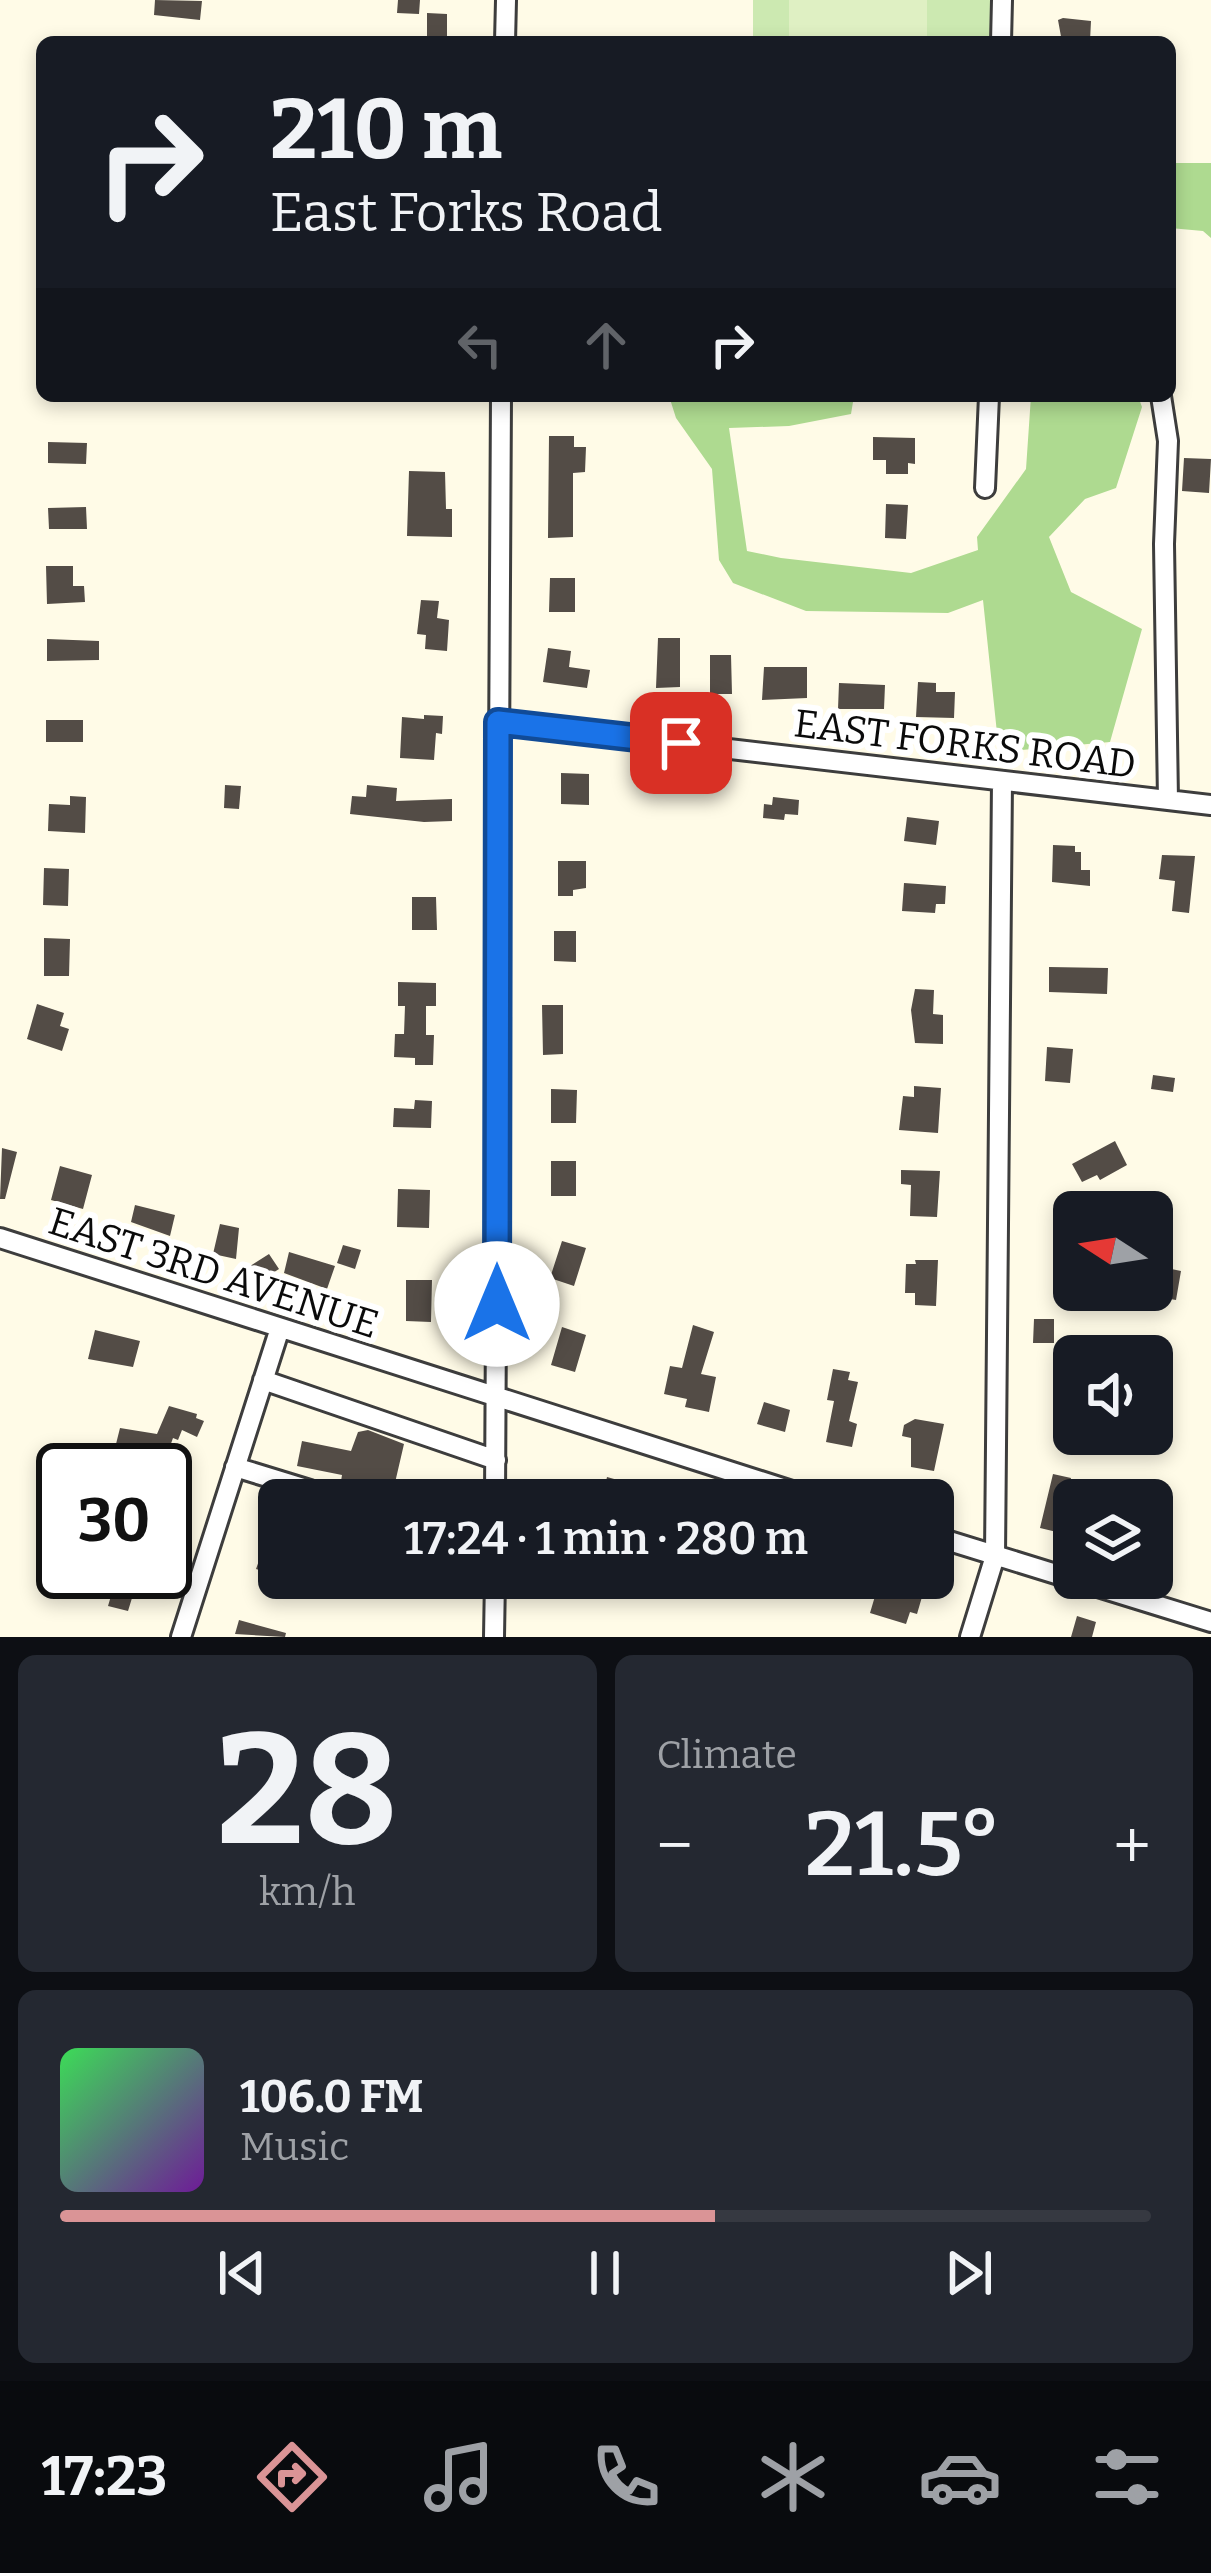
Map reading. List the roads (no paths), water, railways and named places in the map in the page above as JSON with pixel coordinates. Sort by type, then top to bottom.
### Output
[{"type":"street","points":[[506,0],[506,36]]},
{"type":"street","points":[[1000,36],[1002,0]]},
{"type":"street","points":[[496,1479],[501,402]]},
{"type":"street","points":[[986,488],[988,402]]},
{"type":"street","points":[[1162,402],[1168,441],[1164,544],[1168,800]]},
{"type":"street","name":"EAST FORKS ROAD","points":[[498,722],[1211,805]]},
{"type":"street","points":[[970,1637],[995,1556],[1002,782]]},
{"type":"street","name":"EAST 3RD AVENUE","points":[[0,1238],[754,1479]]},
{"type":"street","points":[[182,1637],[280,1328]]},
{"type":"street","points":[[263,1380],[496,1460]]},
{"type":"street","points":[[236,1468],[273,1479]]},
{"type":"street","points":[[954,1543],[1211,1622]]},
{"type":"street","points":[[494,1637],[495,1599]]}]
